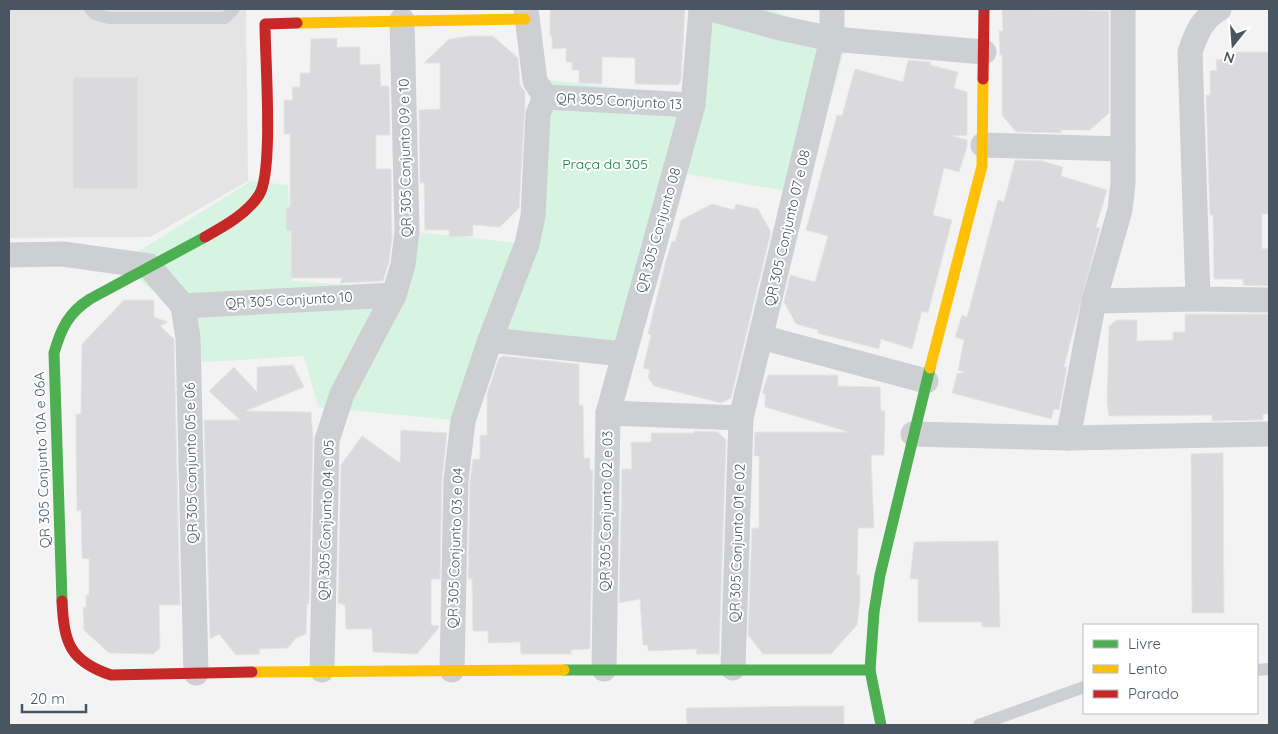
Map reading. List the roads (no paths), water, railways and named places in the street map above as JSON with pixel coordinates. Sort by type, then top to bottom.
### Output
[{"type":"street","name":"QR 305 Conjunto 08","points":[[623,354],[694,105],[701,9]]},
{"type":"street","points":[[711,9],[780,28],[832,39],[984,52]]},
{"type":"street","name":"QR 305 Conjunto 07 e 08","points":[[741,418],[832,39],[832,9]]},
{"type":"street","points":[[881,725],[870,670],[880,575],[926,381],[979,182],[982,144],[984,9]]},
{"type":"street","points":[[1068,438],[1094,301],[1120,210],[1123,149],[1123,9]]},
{"type":"street","points":[[1198,299],[1190,52],[1200,28],[1208,15],[1218,9]]},
{"type":"street","points":[[265,16],[402,20],[525,14],[535,81],[545,97]]},
{"type":"street","name":"QR 305 Conjunto 10A e 06A","points":[[196,673],[112,675],[92,669],[79,660],[68,646],[63,626],[54,353],[60,332],[69,317],[84,302],[230,220],[248,207],[259,195],[265,177],[267,160],[265,16]]},
{"type":"street","name":"QR 305 Conjunto 09 e 10","points":[[394,295],[403,265],[407,231],[402,20]]},
{"type":"street","name":"QR 305 Conjunto 13","points":[[545,97],[694,105]]},
{"type":"street","name":"QR 305 Conjunto 03 e 04","points":[[452,670],[456,480],[463,421],[490,340],[527,244],[533,216],[538,114],[545,97]]},
{"type":"street","points":[[982,144],[1123,149]]},
{"type":"street","points":[[9,255],[62,254],[149,266],[183,306]]},
{"type":"street","name":"QR 305 Conjunto 10","points":[[183,306],[394,295]]},
{"type":"street","name":"QR 305 Conjunto 04 e 05","points":[[322,670],[326,440],[342,394],[394,295]]},
{"type":"street","points":[[1094,301],[1269,300]]},
{"type":"street","name":"QR 305 Conjunto 05 e 06","points":[[183,306],[190,371],[196,673]]},
{"type":"street","points":[[761,337],[926,381]]},
{"type":"street","points":[[490,340],[623,354]]},
{"type":"street","name":"QR 305 Conjunto 02 e 03","points":[[604,670],[608,413],[623,354]]},
{"type":"street","points":[[608,413],[741,418]]},
{"type":"street","name":"QR 305 Conjunto 01 e 02","points":[[733,668],[741,418]]},
{"type":"street","points":[[913,434],[1068,438],[1269,434]]},
{"type":"street","points":[[196,673],[322,670],[733,668],[870,670]]},
{"type":"lane","points":[[90,9],[95,14],[109,18],[225,18],[234,9]]},
{"type":"lane","points":[[979,725],[1083,687]]},
{"type":"park label","name":"Praça da 305","points":[[605,164]]}]
